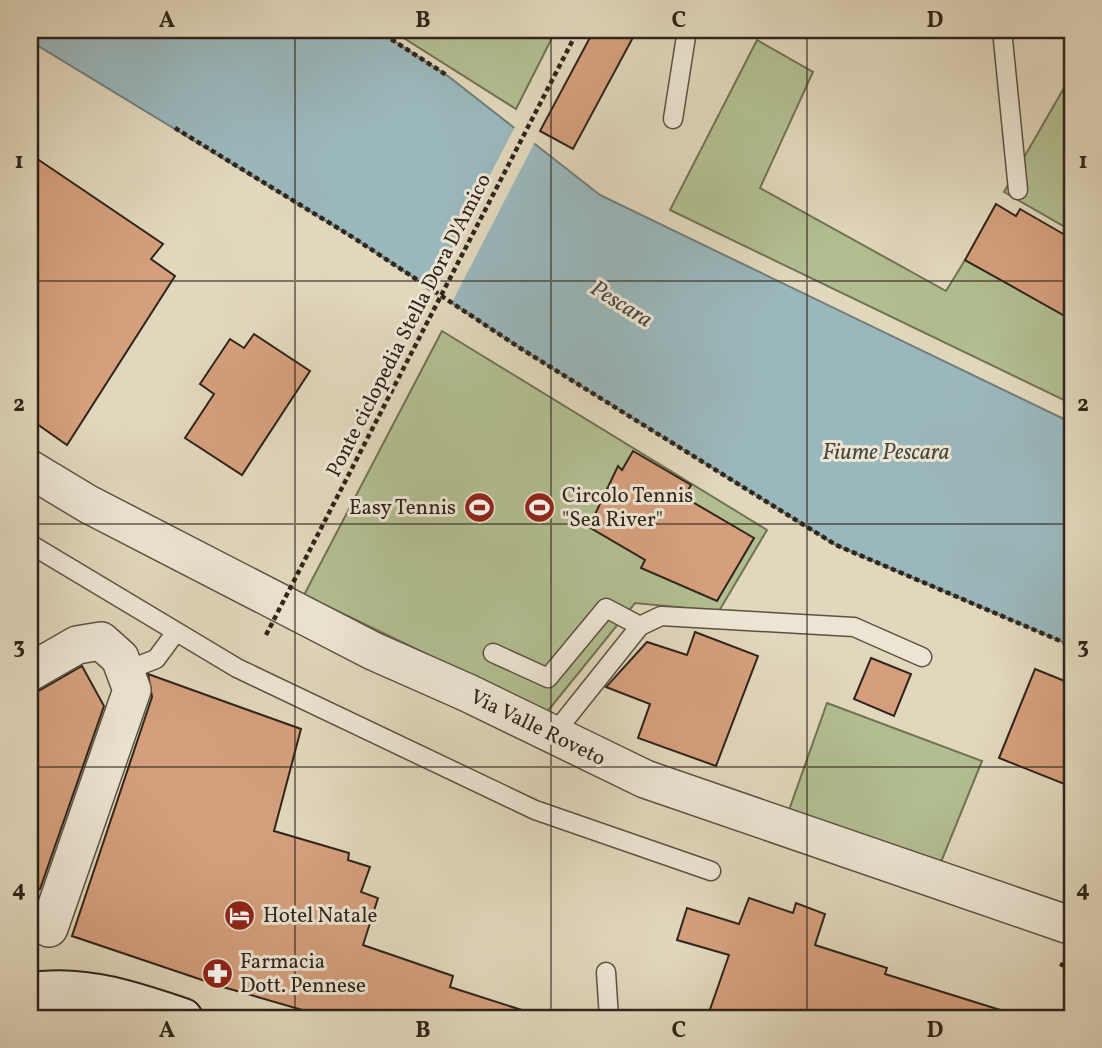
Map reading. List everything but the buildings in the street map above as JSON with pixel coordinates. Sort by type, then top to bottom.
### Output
[{"type":"main road","points":[[43,1002],[69,988],[140,1004],[183,1018]]},
{"type":"street","name":"Via Valle Roveto","points":[[30,469],[88,505],[373,651],[645,779],[1072,926]]},
{"type":"street","points":[[30,671],[77,645],[101,641],[120,658],[132,690],[49,928]]},
{"type":"lane","points":[[673,119],[687,30]]},
{"type":"lane","points":[[1002,30],[1018,190]]},
{"type":"lane","points":[[30,544],[237,668],[536,810],[711,871]]},
{"type":"lane","points":[[493,653],[548,678],[606,608],[640,626]]},
{"type":"lane","points":[[553,735],[640,626],[661,616],[854,628],[922,657]]},
{"type":"lane","points":[[125,671],[156,659],[176,632]]},
{"type":"lane","points":[[606,972],[609,1018]]},
{"type":"path","points":[[377,30],[448,76]]},
{"type":"path","name":"Ponte ciclopedia Stella Dora D'Amico","points":[[266,635],[578,30]]},
{"type":"path","points":[[175,128],[354,237],[520,348],[836,545],[1072,646]]},
{"type":"green space","points":[[391,30],[556,30],[516,109]]},
{"type":"green space","points":[[757,40],[813,72],[760,188],[946,291],[965,260],[1072,319],[1072,404],[670,210]]},
{"type":"green space","points":[[1072,74],[1072,231],[1004,192]]},
{"type":"green space","name":"Circolo Tennis \"Sea River\"","points":[[442,331],[767,530],[719,611],[635,603],[547,712],[304,595]]},
{"type":"green space","points":[[827,703],[982,761],[939,867],[788,813]]},
{"type":"water","name":"Fiume Pescara","points":[[30,30],[377,30],[448,76],[600,195],[1072,423],[1072,646],[836,545],[520,348],[354,238],[30,41]]},
{"type":"pier","points":[[516,125],[536,140],[450,306],[429,292]]},
{"type":"place","name":"Easy Tennis","points":[[479,507]]},
{"type":"place","name":"Circolo Tennis \"Sea River\"","points":[[539,507]]},
{"type":"place","name":"Hotel Natale","points":[[240,915]]},
{"type":"place","name":"Farmacia Dott. Pennese","points":[[217,973]]},
{"type":"water label","name":"Pescara","points":[[622,303]]}]
